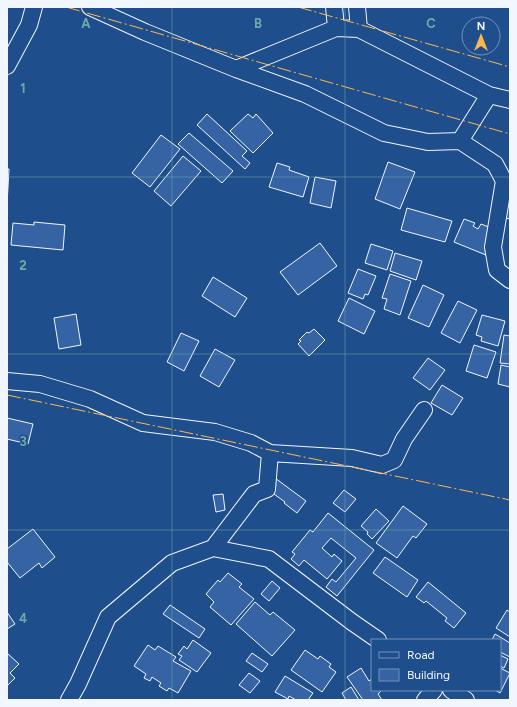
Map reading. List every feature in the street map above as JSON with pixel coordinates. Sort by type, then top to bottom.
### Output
[{"type":"street","points":[[7,66],[29,25],[34,7]]},
{"type":"street","points":[[90,7],[145,32],[236,69],[305,94],[384,133],[428,142],[460,141],[495,164],[504,181],[493,247],[496,270],[510,280]]},
{"type":"street","points":[[334,7],[336,28]]},
{"type":"street","points":[[357,7],[359,29]]},
{"type":"street","points":[[236,69],[336,28],[359,29],[489,95],[510,100]]},
{"type":"street","points":[[460,141],[489,95]]},
{"type":"street","points":[[7,381],[40,384],[90,399],[143,422],[215,432],[251,443],[270,453],[352,458],[382,464],[394,460],[404,439],[424,410]]},
{"type":"street","points":[[214,548],[254,494],[267,489],[270,453]]},
{"type":"street","points":[[69,700],[78,684],[108,617],[172,563],[214,548],[269,559],[377,639]]},
{"type":"street","points":[[425,700],[433,691]]},
{"type":"street","points":[[452,691],[466,700]]},
{"type":"building","points":[[207,114],[247,151],[242,156],[250,163],[245,169],[197,125]]},
{"type":"building","points":[[248,114],[253,118],[256,114],[273,133],[253,153],[230,131]]},
{"type":"building","points":[[189,133],[233,171],[222,183],[178,144]]},
{"type":"building","points":[[161,135],[180,149],[150,187],[132,173]]},
{"type":"building","points":[[183,156],[201,171],[171,206],[154,191]]},
{"type":"building","points":[[388,162],[415,172],[400,209],[375,199]]},
{"type":"building","points":[[277,163],[290,167],[289,170],[309,177],[303,197],[269,187]]},
{"type":"building","points":[[7,169],[9,169],[7,205]]},
{"type":"building","points":[[315,177],[336,181],[331,208],[310,203]]},
{"type":"building","points":[[510,189],[510,219],[500,217]]},
{"type":"building","points":[[407,208],[452,221],[445,242],[401,230]]},
{"type":"building","points":[[464,219],[475,223],[473,226],[478,229],[481,224],[494,229],[486,255],[454,242]]},
{"type":"building","points":[[34,222],[65,225],[63,250],[11,245],[13,223],[34,225]]},
{"type":"building","points":[[320,243],[337,266],[298,295],[280,272]]},
{"type":"building","points":[[371,244],[393,251],[387,270],[365,263]]},
{"type":"building","points":[[395,253],[422,261],[416,280],[390,271]]},
{"type":"building","points":[[358,269],[376,276],[368,295],[365,294],[363,299],[348,293]]},
{"type":"building","points":[[390,274],[411,281],[400,315],[384,309],[387,299],[382,298]]},
{"type":"building","points":[[213,277],[247,298],[235,317],[202,296]]},
{"type":"building","points":[[423,285],[444,295],[429,327],[408,318]]},
{"type":"building","points":[[349,298],[375,311],[364,334],[338,321]]},
{"type":"building","points":[[458,301],[477,310],[460,343],[441,333]]},
{"type":"building","points":[[76,314],[81,345],[59,349],[54,318]]},
{"type":"building","points":[[482,315],[505,321],[498,346],[481,341],[482,337],[476,335]]},
{"type":"building","points":[[314,329],[325,340],[309,356],[298,344],[301,341],[299,340],[307,332],[309,333]]},
{"type":"building","points":[[181,333],[199,341],[184,371],[167,362]]},
{"type":"building","points":[[504,335],[510,336],[510,364],[500,363]]},
{"type":"building","points":[[474,345],[496,352],[487,378],[466,371]]},
{"type":"building","points":[[215,349],[235,360],[219,387],[200,376]]},
{"type":"building","points":[[428,358],[445,370],[430,390],[413,378]]},
{"type":"building","points":[[501,365],[510,367],[510,387],[498,384]]},
{"type":"building","points":[[442,385],[463,398],[452,415],[431,403]]},
{"type":"building","points":[[7,418],[33,424],[28,444],[7,439]]},
{"type":"building","points":[[275,478],[306,501],[297,513],[267,489]]},
{"type":"building","points":[[344,490],[356,499],[345,512],[333,503]]},
{"type":"building","points":[[223,494],[225,510],[216,512],[213,495]]},
{"type":"building","points":[[403,506],[427,524],[416,538],[413,536],[397,558],[376,543]]},
{"type":"building","points":[[376,509],[389,521],[372,539],[367,534],[368,532],[361,526]]},
{"type":"building","points":[[328,513],[374,550],[337,596],[326,587],[332,579],[336,582],[356,558],[331,538],[322,548],[332,557],[334,554],[342,561],[327,579],[304,560],[299,566],[291,559],[295,554],[292,552],[310,530],[313,532]]},
{"type":"building","points":[[33,529],[55,557],[42,568],[39,563],[20,578],[7,562],[7,549]]},
{"type":"building","points":[[385,557],[418,580],[407,597],[373,573]]},
{"type":"building","points":[[228,573],[242,584],[239,587],[254,599],[231,625],[210,607],[214,602],[206,594],[218,580],[220,582]]},
{"type":"building","points":[[272,581],[280,588],[269,601],[261,594]]},
{"type":"building","points":[[428,582],[466,613],[454,628],[445,621],[447,618],[426,601],[424,603],[416,597]]},
{"type":"building","points":[[255,602],[270,615],[273,612],[295,630],[272,656],[236,624]]},
{"type":"building","points":[[170,605],[205,629],[199,638],[163,614]]},
{"type":"building","points":[[507,610],[510,612],[510,637],[496,628]]},
{"type":"building","points":[[7,612],[15,624],[7,629]]},
{"type":"building","points":[[495,634],[510,643],[510,657],[501,652],[501,639],[492,639]]},
{"type":"building","points":[[193,640],[211,653],[197,672],[179,660],[182,656],[178,654],[184,646],[187,649]]},
{"type":"building","points":[[148,645],[155,650],[158,646],[176,657],[173,661],[191,671],[178,693],[169,688],[167,691],[159,686],[161,683],[152,677],[150,681],[144,678],[146,674],[134,666]]},
{"type":"building","points":[[305,650],[318,659],[320,656],[331,664],[329,667],[336,672],[322,692],[291,670]]},
{"type":"building","points":[[7,653],[19,664],[10,673],[15,678],[7,686]]},
{"type":"building","points":[[252,653],[268,664],[262,672],[246,661]]},
{"type":"building","points":[[501,656],[508,659],[504,668],[501,666]]},
{"type":"building","points":[[361,668],[369,681],[371,680],[371,691],[381,691],[378,694],[382,700],[363,700],[347,677]]},
{"type":"building","points":[[501,668],[510,673],[501,691]]},
{"type":"building","points":[[249,673],[260,681],[250,693],[239,685]]},
{"type":"building","points":[[285,676],[313,693],[308,700],[296,700],[289,696],[288,699],[275,692]]},
{"type":"building","points":[[351,687],[359,700],[346,700],[342,693]]},
{"type":"power","points":[[66,7],[510,134]]},
{"type":"power","points":[[298,7],[510,67]]},
{"type":"power","points":[[7,395],[510,500]]}]
